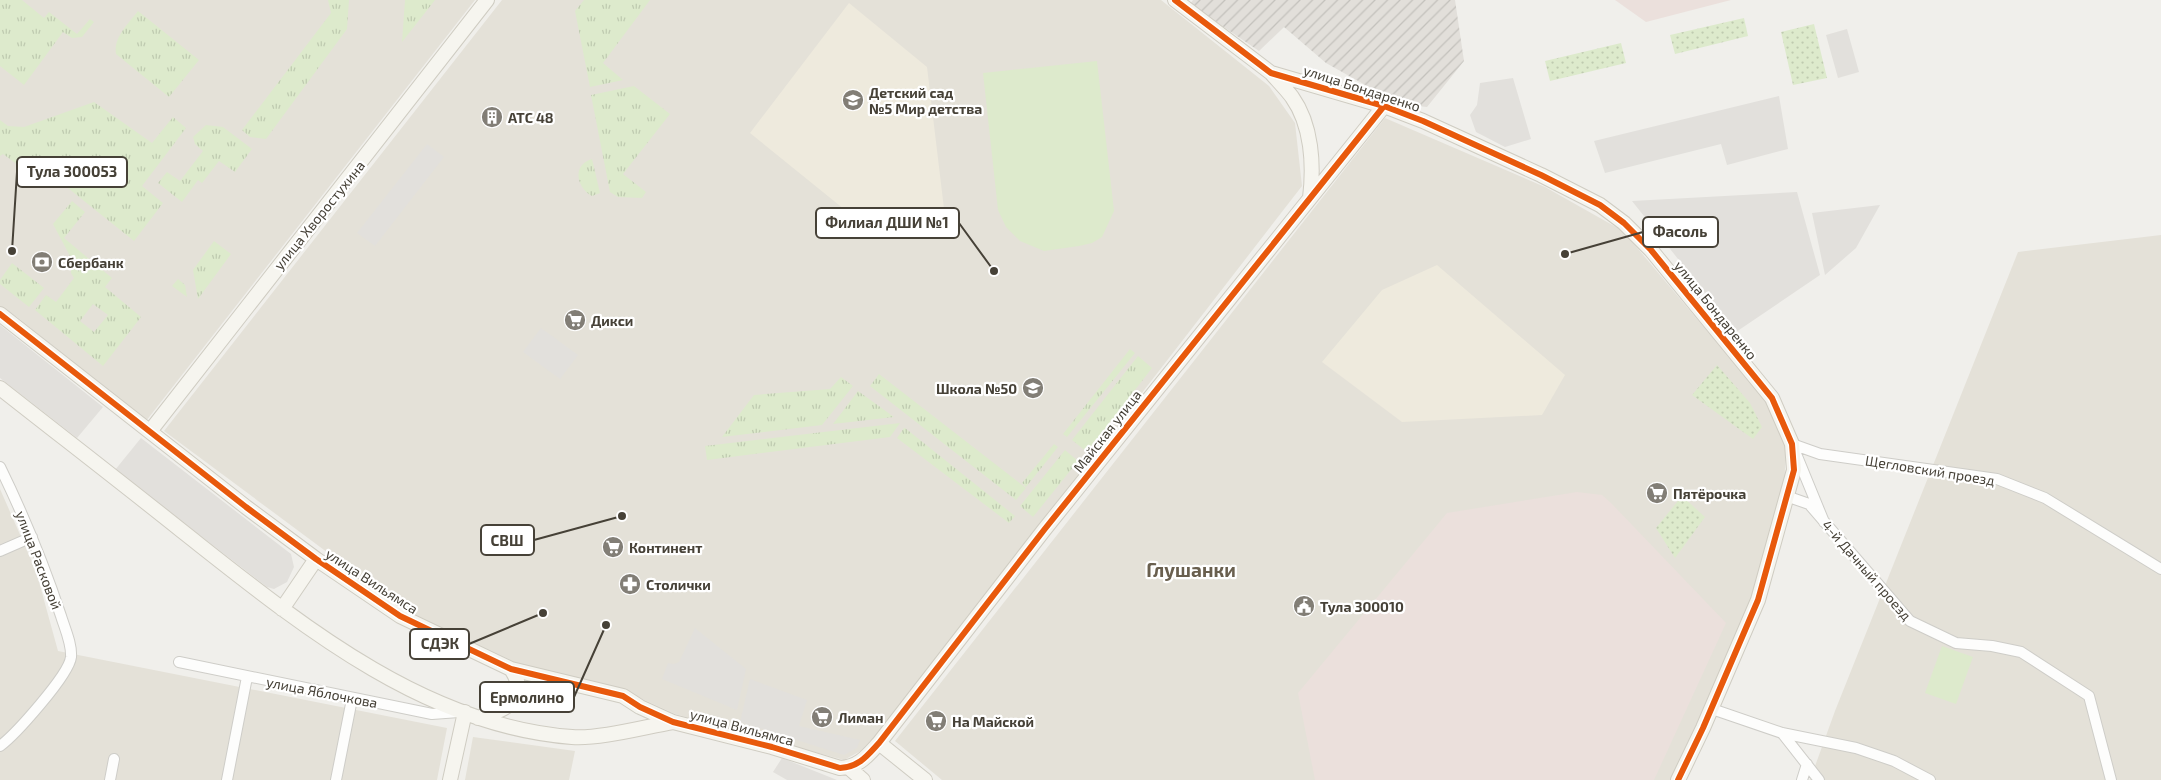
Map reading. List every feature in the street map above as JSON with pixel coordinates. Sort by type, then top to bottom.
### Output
[{"type":"street","name":"улица Хворостухина","points":[[150,430],[487,0]]},
{"type":"street","name":"улица Бондаренко","points":[[1176,0],[1271,73],[1384,106],[1424,121],[1541,174],[1600,205],[1624,223],[1651,250],[1772,398],[1792,444],[1794,470],[1758,600],[1712,709],[1678,780]]},
{"type":"street","points":[[1271,73],[1292,97],[1306,128],[1312,161],[1310,199]]},
{"type":"street","name":"Майская улица","points":[[848,767],[862,762],[879,743],[1044,530],[1384,106]]},
{"type":"street","name":"улица Вильямса","points":[[0,314],[316,559],[400,616],[511,669],[623,696],[640,707],[672,722],[772,747],[840,768],[848,767]]},
{"type":"street","name":"улица Вильямса","points":[[0,388],[282,609],[404,687],[471,715],[534,732],[570,737],[623,731],[672,722]]},
{"type":"street","points":[[1792,444],[1824,522]]},
{"type":"street","name":"Щегловский проезд","points":[[1792,444],[1820,454],[1997,479],[2045,498],[2161,569]]},
{"type":"street","name":"улица Расковой","points":[[0,467],[32,537],[57,605],[71,656],[65,673],[22,725],[0,746]]},
{"type":"street","name":"4-й Дачный проезд","points":[[1786,496],[1809,504],[1910,621],[1956,643],[1992,646],[2021,652],[2088,696],[2111,780]]},
{"type":"street","points":[[0,550],[32,537]]},
{"type":"street","name":"улица Вильямса","points":[[282,609],[316,559]]},
{"type":"street","name":"улица Яблочкова","points":[[180,662],[432,714],[471,715]]},
{"type":"street","points":[[450,780],[471,715],[508,708],[516,698],[518,686],[511,669]]},
{"type":"street","points":[[227,780],[247,677]]},
{"type":"street","points":[[336,780],[352,699]]},
{"type":"street","points":[[623,731],[631,726],[640,707]]},
{"type":"street","points":[[1712,709],[1782,733],[1856,748],[1894,761],[1930,780]]},
{"type":"street","points":[[1782,733],[1819,780]]},
{"type":"street","points":[[879,743],[925,780]]},
{"type":"street","points":[[110,780],[114,759]]},
{"type":"street","points":[[1802,780],[1807,764]]},
{"type":"street","points":[[848,767],[864,780]]},
{"type":"shaded area","points":[[0,0],[475,0],[146,421],[17,317],[0,306]]},
{"type":"shaded area","points":[[502,0],[1161,0],[1269,86],[1295,123],[1302,186],[868,747],[844,760],[675,714],[629,693],[513,662],[417,619],[164,431]]},
{"type":"shaded area","points":[[1193,0],[1455,0],[1464,61],[1427,107],[1418,106],[1367,86],[1326,63],[1284,27],[1259,51],[1190,4]]},
{"type":"shaded area","points":[[1615,0],[1731,0],[1646,22]]},
{"type":"shaded area","name":"Детский сад №5 Мир детства","points":[[849,3],[927,67],[945,217],[876,235],[750,133]]},
{"type":"shaded area","points":[[1847,29],[1859,72],[1838,78],[1826,35]]},
{"type":"shaded area","points":[[1513,78],[1531,139],[1505,147],[1476,132],[1470,115],[1477,105],[1480,83]]},
{"type":"shaded area","points":[[1779,96],[1788,149],[1727,165],[1721,144],[1605,173],[1594,141]]},
{"type":"shaded area","points":[[1385,118],[1545,187],[1623,231],[1766,401],[1786,444],[1784,493],[1753,596],[1699,724],[1671,780],[942,780],[895,741]]},
{"type":"shaded area","points":[[427,144],[444,157],[375,246],[357,233]]},
{"type":"shaded area","points":[[1797,192],[1820,275],[1736,332],[1632,201]]},
{"type":"shaded area","points":[[1880,205],[1856,248],[1825,275],[1812,213]]},
{"type":"shaded area","points":[[2161,235],[2161,780],[1810,780],[1835,711],[2018,252]]},
{"type":"shaded area","points":[[1437,265],[1565,375],[1542,415],[1402,422],[1322,362],[1382,290]]},
{"type":"shaded area","points":[[0,325],[103,407],[77,438],[0,378]]},
{"type":"shaded area","points":[[541,328],[578,355],[560,379],[523,352]]},
{"type":"shaded area","points":[[141,438],[291,554],[294,567],[287,582],[274,589],[267,587],[115,470]]},
{"type":"shaded area","points":[[0,489],[36,571],[58,651],[447,728],[437,780],[0,780]]},
{"type":"shaded area","points":[[1577,492],[1602,495],[1726,623],[1654,780],[1315,780],[1298,693],[1447,513]]},
{"type":"shaded area","points":[[695,628],[746,669],[737,710],[662,679],[668,663],[674,664],[679,662]]},
{"type":"shaded area","points":[[750,679],[807,700],[799,726],[860,740],[857,748],[844,755],[740,722]]},
{"type":"shaded area","points":[[473,737],[575,751],[569,780],[465,780]]},
{"type":"shaded area","points":[[782,758],[837,780],[787,780],[773,772]]},
{"type":"green space","points":[[0,0],[22,0],[44,18],[49,12],[77,34],[90,19],[94,22],[82,37],[72,38],[63,32],[24,85],[0,66]]},
{"type":"green space","points":[[328,0],[349,0],[347,29],[266,139],[250,137],[242,130],[331,13]]},
{"type":"green space","points":[[405,0],[435,0],[402,42]]},
{"type":"green space","points":[[584,0],[650,0],[603,63],[623,80],[590,87],[575,11]]},
{"type":"green space","points":[[138,11],[199,60],[169,97],[116,54],[119,37]]},
{"type":"green space","points":[[1744,18],[1748,36],[1675,54],[1670,35]]},
{"type":"green space","points":[[1814,24],[1827,78],[1793,85],[1781,32]]},
{"type":"green space","points":[[1621,43],[1626,63],[1550,81],[1545,61]]},
{"type":"green space","points":[[1097,61],[1114,211],[1102,237],[1092,243],[1044,251],[1020,241],[1006,227],[998,210],[983,73]]},
{"type":"green space","points":[[634,86],[670,114],[623,174],[646,192],[642,198],[618,197],[610,192],[591,95]]},
{"type":"green space","points":[[94,102],[152,143],[173,117],[186,128],[142,186],[163,203],[134,241],[33,160],[25,170],[3,154],[0,156],[0,120],[8,126],[24,127]]},
{"type":"green space","points":[[206,125],[223,127],[252,149],[235,172],[219,161],[202,183],[198,180],[182,202],[158,183],[167,172],[180,181],[203,151],[195,144],[193,137]]},
{"type":"green space","points":[[53,148],[79,169],[69,185],[41,164]]},
{"type":"green space","points":[[592,159],[600,193],[592,196],[582,187],[578,176],[581,166]]},
{"type":"green space","points":[[72,201],[85,212],[64,238],[112,278],[105,287],[141,317],[103,366],[35,310],[46,295],[56,302],[74,278],[71,273],[71,258],[53,224]],"holes":[[[93,304],[108,315],[94,332],[80,321]]]},
{"type":"green space","points":[[214,241],[231,254],[198,299],[193,270]]},
{"type":"green space","points":[[12,263],[44,288],[29,307],[0,284],[0,280]]},
{"type":"green space","points":[[178,279],[185,285],[187,297],[172,286]]},
{"type":"green space","points":[[1130,349],[1135,353],[1067,437],[1063,434]]},
{"type":"green space","points":[[1138,356],[1152,368],[1087,452],[1072,440]]},
{"type":"green space","points":[[1717,365],[1750,403],[1762,427],[1753,439],[1692,395]]},
{"type":"green space","points":[[879,374],[1026,488],[1016,500],[870,386]]},
{"type":"green space","points":[[841,377],[853,386],[822,425],[722,437],[754,395],[830,389]]},
{"type":"green space","points":[[858,391],[894,417],[833,424]]},
{"type":"green space","points":[[900,423],[890,437],[707,460],[705,446]]},
{"type":"green space","points":[[904,428],[1015,516],[1009,523],[897,438]]},
{"type":"green space","points":[[1054,444],[1058,447],[1026,487],[1022,483]]},
{"type":"green space","points":[[1065,450],[1078,461],[1033,517],[1020,506]]},
{"type":"green space","points":[[1682,496],[1705,517],[1675,558],[1656,528]]},
{"type":"green space","points":[[1942,646],[1973,657],[1956,704],[1925,693]]},
{"type":"cycle path","points":[[1175,0],[1271,73],[1384,106],[1423,121],[1541,175],[1600,205],[1624,223],[1651,250],[1772,398],[1792,444],[1794,470],[1758,600],[1703,728],[1678,780]]},
{"type":"cycle path","points":[[0,314],[246,507],[316,559],[400,616],[511,669],[623,696],[640,707],[673,722],[772,747],[840,768],[847,767],[858,763],[879,743],[1044,530],[1384,106]]},
{"type":"place","name":"Детский сад №5 Мир детства","points":[[853,100]]},
{"type":"place","name":"АТС 48","points":[[492,117]]},
{"type":"place","name":"Тула 300053","points":[[12,251]]},
{"type":"place","name":"Фасоль","points":[[1565,254]]},
{"type":"place","name":"Сбербанк","points":[[42,262]]},
{"type":"place","name":"Филиал ДШИ №1","points":[[994,271]]},
{"type":"place","name":"Дикси","points":[[575,320]]},
{"type":"place","name":"Школа №50","points":[[1033,388]]},
{"type":"place","name":"Пятёрочка","points":[[1657,493]]},
{"type":"place","name":"СВШ","points":[[622,516]]},
{"type":"place","name":"Континент","points":[[613,547]]},
{"type":"place","name":"Столички","points":[[630,584]]},
{"type":"place","name":"Тула 300010","points":[[1304,606]]},
{"type":"place","name":"СДЭК","points":[[543,613]]},
{"type":"place","name":"Ермолино","points":[[606,625]]},
{"type":"place","name":"Лиман","points":[[822,717]]},
{"type":"place","name":"На Майской","points":[[936,721]]},
{"type":"district","name":"Глушанки","points":[[1191,569]]}]
